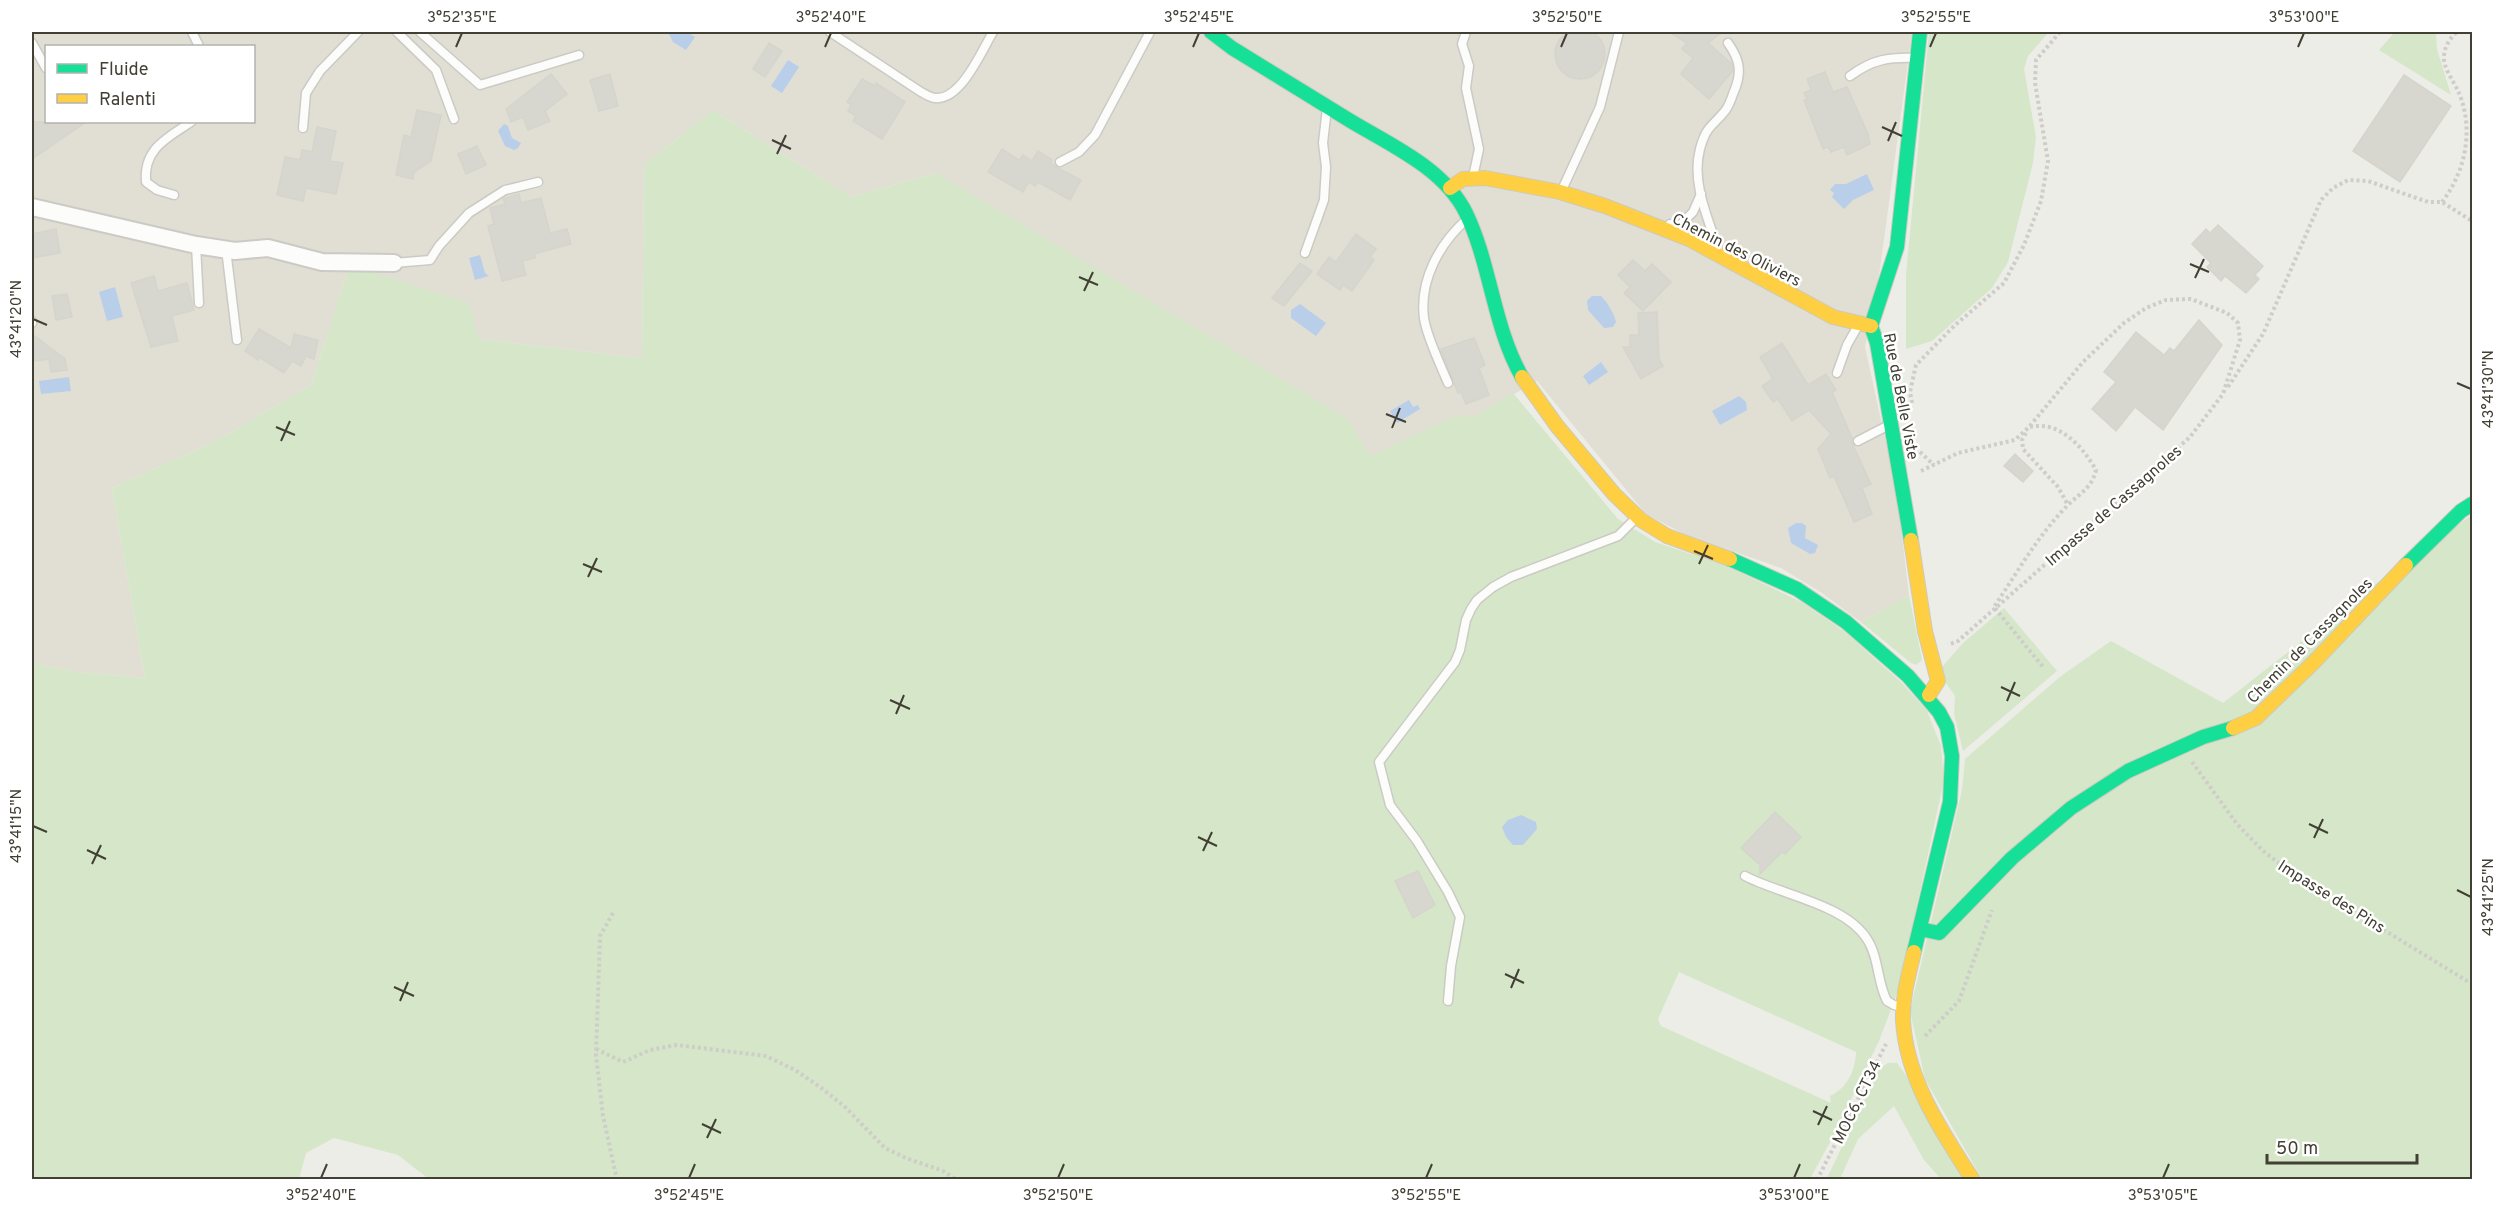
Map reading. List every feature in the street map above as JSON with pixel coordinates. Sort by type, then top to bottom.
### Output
[{"type":"street","points":[[1210,32],[1232,48],[1413,160],[1450,188],[1468,219],[1511,356],[1525,382],[1548,416],[1637,517],[1656,531],[1674,540],[1747,565],[1794,587],[1841,620],[1929,695],[1946,723],[1953,781],[1943,835],[1903,1007],[1905,1038],[1928,1104],[1942,1132],[1973,1179]]},
{"type":"street","name":"Rue de Belle Viste","points":[[1919,32],[1897,247],[1865,325],[1877,343],[1901,475],[1921,609],[1938,681],[1929,695]]},
{"type":"street","points":[[1450,188],[1463,179],[1473,177]]},
{"type":"street","name":"Chemin des Oliviers","points":[[1473,177],[1560,192],[1605,206],[1689,239],[1833,318],[1865,325]]},
{"type":"street","points":[[32,207],[196,245],[235,251],[268,248],[322,262],[394,263]]},
{"type":"street","name":"Chemin de Cassagnoles","points":[[1920,929],[1939,933],[2012,858],[2071,808],[2128,771],[2203,737],[2226,731],[2256,718],[2314,663],[2391,580],[2472,504]]},
{"type":"lane","points":[[303,128],[306,93],[320,71],[358,32]]},
{"type":"lane","points":[[397,32],[436,70],[454,119]]},
{"type":"lane","points":[[420,32],[480,85],[579,55]]},
{"type":"lane","points":[[830,32],[921,92],[935,98],[950,95],[963,83],[993,32]]},
{"type":"lane","points":[[1060,162],[1079,152],[1095,135],[1150,32]]},
{"type":"lane","points":[[1466,32],[1462,44],[1469,66],[1466,88],[1479,149],[1473,177]]},
{"type":"lane","points":[[1560,192],[1599,107],[1619,32]]},
{"type":"lane","points":[[32,43],[45,66]]},
{"type":"lane","points":[[1720,256],[1698,180],[1699,150],[1708,126],[1726,110],[1737,86],[1741,69],[1737,55],[1728,43]]},
{"type":"lane","points":[[32,60],[37,51]]},
{"type":"lane","points":[[1850,76],[1866,64],[1893,57],[1917,58]]},
{"type":"lane","points":[[1305,254],[1324,200],[1326,167],[1323,143],[1327,107]]},
{"type":"lane","points":[[174,195],[157,190],[146,182],[145,168],[150,155],[168,137],[189,123]]},
{"type":"lane","points":[[394,263],[430,260],[439,246],[469,213],[505,190],[538,182]]},
{"type":"lane","points":[[1652,224],[1680,225],[1693,212],[1701,194]]},
{"type":"lane","points":[[1448,383],[1424,318],[1425,291],[1440,247],[1468,219]]},
{"type":"lane","points":[[196,245],[199,303]]},
{"type":"lane","points":[[226,249],[237,340]]},
{"type":"lane","points":[[1837,373],[1847,345],[1865,325]]},
{"type":"lane","points":[[1858,441],[1892,423]]},
{"type":"lane","points":[[1448,1001],[1451,966],[1460,916],[1417,841],[1390,805],[1379,762],[1455,662],[1466,620],[1477,600],[1493,587],[1512,577],[1618,536],[1637,517]]},
{"type":"lane","points":[[1745,876],[1808,901],[1852,923],[1868,940],[1887,1001],[1903,1007]]},
{"type":"path","points":[[1913,414],[1910,392],[1916,364],[1954,326],[2004,283],[2024,244],[2041,201],[2048,161],[2036,84],[2036,60],[2060,32]]},
{"type":"path","points":[[2442,202],[2450,191],[2468,142],[2468,118],[2443,57],[2448,41],[2457,32]]},
{"type":"path","name":"Impasse de Cassagnoles","points":[[1930,652],[1958,641],[2190,437],[2223,394],[2263,334],[2321,201],[2333,188],[2348,180],[2368,181],[2428,202],[2442,202],[2472,221]]},
{"type":"path","name":"Impasse de Cassagnoles","points":[[2068,505],[2058,487],[2023,449],[2022,440],[2029,428],[2083,362],[2118,328],[2146,308],[2166,300],[2191,299],[2227,313],[2238,323],[2240,340],[2223,394]]},
{"type":"path","name":"Impasse de Cassagnoles","points":[[1901,475],[1934,465],[1958,453],[2015,440],[2029,428],[2039,425],[2060,431],[2087,454],[2096,470],[2094,481],[2068,505],[2024,559],[1994,607]]},
{"type":"path","points":[[1918,445],[1920,455],[1934,465]]},
{"type":"path","points":[[1994,607],[2043,667]]},
{"type":"path","name":"Impasse des Pins","points":[[2188,757],[2237,824],[2262,850],[2294,875],[2472,984]]},
{"type":"path","name":"MOC6, CT34","points":[[1817,1179],[1883,1047],[1888,1041],[1924,1036],[1959,1001],[1994,904]]},
{"type":"path","points":[[613,913],[600,936],[596,1049],[603,1116],[617,1179]]},
{"type":"path","points":[[596,1049],[623,1062],[650,1050],[677,1045],[766,1056],[795,1070],[820,1087],[851,1112],[885,1148],[906,1158],[943,1170],[957,1179]]},
{"type":"shaded area","points":[[32,32],[1912,32],[1880,269],[1865,347],[1897,493],[1909,595],[1861,622],[1822,593],[1781,568],[1684,534],[1646,514],[1537,381],[1379,471],[936,173],[851,197],[713,110],[644,165],[642,358],[478,339],[350,265],[311,385],[216,441],[112,488],[145,678],[77,672],[32,663]]},
{"type":"green space","points":[[1929,32],[2049,32],[2028,56],[2024,69],[2036,137],[2033,163],[2008,262],[1992,288],[1932,341],[1906,349],[1906,275]]},
{"type":"green space","points":[[2395,32],[2436,32],[2437,49],[2451,95],[2379,50]]},
{"type":"green space","points":[[713,110],[851,197],[936,173],[1348,419],[1370,456],[1458,415],[1472,418],[1513,393],[1618,519],[1655,542],[1727,566],[1801,602],[1845,632],[1902,683],[1927,711],[1941,746],[1944,780],[1899,988],[1879,1041],[1810,1179],[430,1180],[398,1155],[334,1138],[306,1153],[299,1179],[32,1179],[32,663],[77,672],[145,678],[112,488],[216,441],[311,385],[350,265],[469,303],[478,339],[642,358],[644,165]],"holes":[[[1679,972],[1856,1052],[1849,1078],[1842,1088],[1830,1096],[1831,1103],[1661,1026],[1658,1019]]]},
{"type":"green space","points":[[2472,515],[2472,1179],[1982,1179],[1925,1079],[1910,1011],[1962,790],[1965,759],[2061,676],[2111,641],[2223,703],[2367,590]]},
{"type":"green space","points":[[1909,595],[1922,660],[1916,665],[1861,622]]},
{"type":"green space","points":[[2004,608],[2057,671],[1963,751],[1954,714],[1955,696],[1946,683],[1942,667],[1963,643]]},
{"type":"green space","points":[[1888,1063],[1897,1063],[1908,1078],[1963,1179],[1941,1179],[1924,1160],[1894,1106],[1858,1139],[1840,1179],[1826,1180],[1880,1068]]},
{"type":"water","points":[[668,32],[687,32],[695,37],[686,50],[673,42]]},
{"type":"water","points":[[788,60],[799,67],[782,93],[771,86]]},
{"type":"water","points":[[504,124],[508,126],[512,138],[521,143],[514,150],[505,146],[498,131]]},
{"type":"water","points":[[1867,174],[1874,190],[1853,200],[1844,209],[1832,197],[1834,193],[1830,190],[1835,184],[1846,184]]},
{"type":"water","points":[[480,255],[485,273],[489,276],[475,280],[469,258]]},
{"type":"water","points":[[115,287],[123,317],[107,321],[99,292]]},
{"type":"water","points":[[1592,296],[1601,296],[1608,304],[1616,322],[1613,327],[1604,328],[1588,310],[1587,301]]},
{"type":"water","points":[[1300,304],[1326,323],[1316,336],[1291,318],[1291,310]]},
{"type":"water","points":[[1601,362],[1608,372],[1589,385],[1583,376]]},
{"type":"water","points":[[69,377],[71,391],[41,394],[39,381]]},
{"type":"water","points":[[1739,396],[1746,402],[1747,410],[1720,425],[1712,411]]},
{"type":"water","points":[[1409,400],[1413,407],[1418,405],[1420,409],[1397,423],[1390,411]]},
{"type":"water","points":[[1796,523],[1806,526],[1805,538],[1818,545],[1815,553],[1810,554],[1791,543],[1788,528]]},
{"type":"water","points":[[1521,815],[1536,822],[1537,829],[1523,845],[1513,845],[1506,837],[1502,827],[1508,820]]},
{"type":"building","points":[[1575,29],[1585,29],[1598,36],[1605,49],[1605,59],[1598,72],[1585,79],[1575,79],[1566,75],[1559,68],[1555,59],[1555,49],[1559,40],[1566,33]]},
{"type":"building","points":[[1669,32],[1722,32],[1708,43],[1732,64],[1732,72],[1709,99],[1681,74],[1693,58],[1682,49],[1687,43]]},
{"type":"building","points":[[769,43],[782,51],[765,77],[753,69]]},
{"type":"building","points":[[1825,72],[1833,92],[1847,87],[1868,134],[1870,144],[1847,155],[1844,147],[1831,152],[1828,147],[1823,149],[1804,100],[1807,99],[1804,93],[1811,90],[1807,79]]},
{"type":"building","points":[[551,74],[567,94],[545,111],[550,121],[528,130],[523,117],[511,122],[506,109]]},
{"type":"building","points":[[610,74],[618,106],[599,111],[590,80]]},
{"type":"building","points":[[2404,75],[2451,106],[2400,182],[2353,151]]},
{"type":"building","points":[[862,79],[875,86],[876,83],[905,102],[882,139],[853,121],[856,116],[848,111],[851,105],[847,102]]},
{"type":"building","points":[[417,110],[441,115],[431,161],[414,172],[413,179],[396,175],[404,135],[411,137]]},
{"type":"building","points":[[32,122],[85,123],[32,159]]},
{"type":"building","points":[[317,127],[336,131],[330,161],[343,163],[336,194],[306,188],[303,201],[277,195],[285,157],[300,160],[302,150],[312,152]]},
{"type":"building","points":[[477,146],[486,165],[466,174],[458,154]]},
{"type":"building","points":[[1002,149],[1019,160],[1023,155],[1032,161],[1038,151],[1052,160],[1050,162],[1056,167],[1081,180],[1070,200],[1038,182],[1035,186],[1029,182],[1023,192],[988,172]]},
{"type":"building","points":[[519,194],[521,203],[541,198],[550,233],[567,229],[571,244],[534,254],[535,258],[522,261],[526,275],[502,281],[488,226],[494,224],[490,208],[505,204],[503,199]]},
{"type":"building","points":[[2218,225],[2263,266],[2255,275],[2259,279],[2246,293],[2225,276],[2221,281],[2207,267],[2211,263],[2192,244],[2206,229],[2210,233]]},
{"type":"building","points":[[56,229],[60,253],[32,258],[32,234]]},
{"type":"building","points":[[1356,234],[1376,249],[1370,257],[1374,260],[1352,291],[1343,285],[1340,290],[1317,274],[1329,257],[1336,262]]},
{"type":"building","points":[[1633,260],[1645,271],[1652,264],[1671,282],[1643,311],[1624,293],[1630,287],[1618,275]]},
{"type":"building","points":[[1300,263],[1312,271],[1284,306],[1272,298]]},
{"type":"building","points":[[154,276],[158,291],[187,283],[194,310],[172,316],[178,341],[151,347],[131,283]]},
{"type":"building","points":[[67,294],[72,317],[56,320],[52,296]]},
{"type":"building","points":[[1657,312],[1659,359],[1663,366],[1641,379],[1623,347],[1630,347],[1630,335],[1639,335],[1638,313]]},
{"type":"building","points":[[2199,320],[2222,345],[2163,430],[2135,407],[2116,431],[2092,409],[2116,382],[2104,372],[2136,332],[2164,355],[2170,348],[2174,351]]},
{"type":"building","points":[[259,329],[291,348],[294,334],[318,340],[314,359],[306,356],[301,366],[292,361],[284,373],[259,357],[258,360],[245,351]]},
{"type":"building","points":[[32,334],[65,359],[67,370],[51,372],[49,359],[35,361]]},
{"type":"building","points":[[1474,338],[1485,365],[1479,368],[1489,395],[1466,404],[1461,392],[1458,393],[1441,349]]},
{"type":"building","points":[[1782,343],[1808,385],[1826,374],[1836,390],[1832,392],[1871,484],[1862,488],[1872,514],[1854,522],[1834,476],[1830,478],[1818,449],[1831,434],[1809,410],[1792,421],[1778,399],[1773,402],[1762,386],[1773,379],[1760,357]]},
{"type":"building","points":[[2015,454],[2033,471],[2023,482],[2004,466]]},
{"type":"building","points":[[1775,812],[1801,837],[1785,854],[1782,852],[1760,874],[1760,865],[1741,848]]},
{"type":"building","points":[[1418,871],[1435,905],[1413,918],[1395,881]]},
{"type":"traffic: fast","points":[[1211,32],[1232,48],[1415,159],[1444,183],[1466,213],[1481,253],[1505,337],[1522,377]]},
{"type":"traffic: fast","points":[[1911,540],[1877,343],[1871,326],[1897,247],[1920,32]]},
{"type":"traffic: fast","points":[[2406,565],[2461,511],[2472,504]]},
{"type":"traffic: fast","points":[[1730,559],[1797,589],[1846,622],[1908,676],[1939,712],[1947,727],[1952,756],[1950,802],[1914,952]]},
{"type":"traffic: fast","points":[[1920,929],[1939,933],[2012,858],[2071,808],[2128,771],[2203,737],[2233,728]]},
{"type":"traffic: slow","points":[[1450,188],[1463,179],[1485,178],[1560,192],[1605,206],[1689,239],[1833,317],[1871,326]]},
{"type":"traffic: slow","points":[[1522,377],[1557,426],[1614,494],[1641,520],[1667,536],[1730,559]]},
{"type":"traffic: slow","points":[[1911,540],[1925,631],[1938,681],[1929,695]]},
{"type":"traffic: slow","points":[[2233,728],[2256,718],[2314,662],[2406,565]]},
{"type":"traffic: slow","points":[[1914,952],[1903,1011],[1911,1063],[1918,1084],[1938,1124],[1973,1180]]}]
